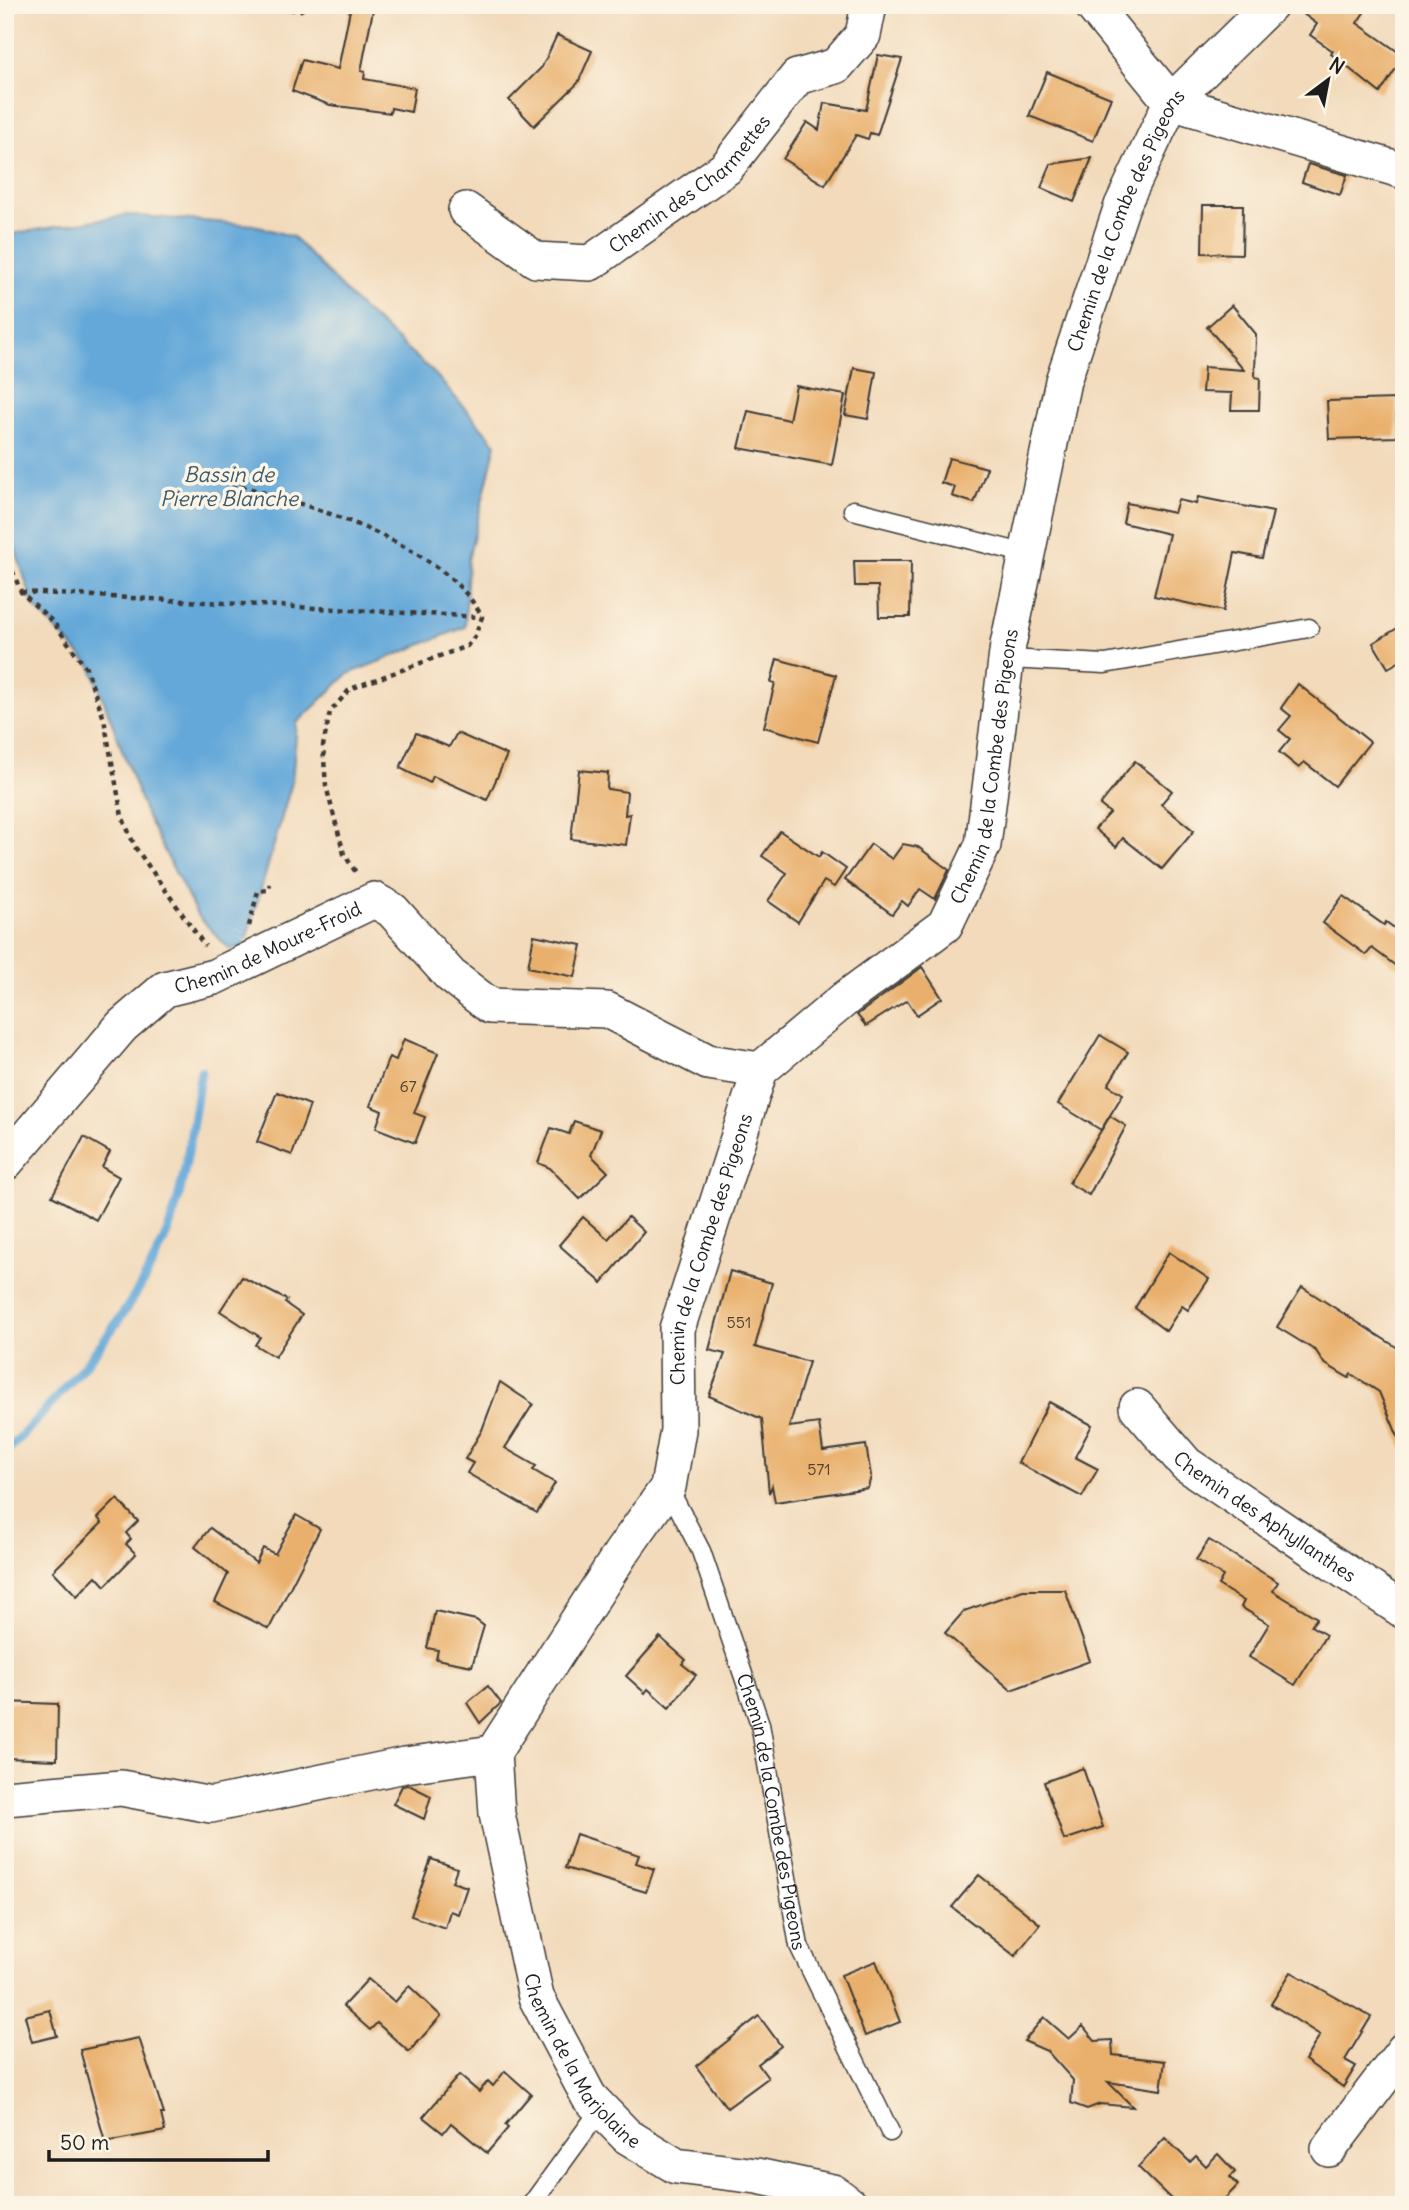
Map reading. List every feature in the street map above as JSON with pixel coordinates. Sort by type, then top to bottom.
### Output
[{"type":"street","name":"Chemin des Charmettes","points":[[466,210],[536,260],[590,263],[726,168],[797,77],[836,66],[863,35],[869,5]]},
{"type":"street","name":"Chemin de la Combe des Pigeons","points":[[493,1753],[621,1553],[668,1487],[678,1430],[677,1329],[761,1070],[846,998],[945,925],[983,845],[1006,659],[1063,381],[1122,206],[1171,102],[1270,5]]},
{"type":"street","points":[[1094,6],[1171,102],[1404,171]]},
{"type":"street","name":"Chemin de Moure-Froid","points":[[5,1163],[121,1026],[165,989],[214,977],[374,900],[391,910],[450,975],[489,1006],[607,1010],[708,1062],[761,1070]]},
{"type":"street","name":"Chemin des Aphyllanthes","points":[[1137,1407],[1186,1464],[1404,1611]]},
{"type":"street","points":[[5,1798],[121,1788],[211,1805],[405,1765],[493,1753]]},
{"type":"street","name":"Chemin de la Marjolaine","points":[[493,1753],[497,1814],[536,1997],[589,2097],[627,2136],[676,2166],[757,2176],[833,2192],[850,2205]]},
{"type":"street","points":[[1329,2149],[1404,2050]]},
{"type":"lane","points":[[853,510],[1027,554]]},
{"type":"lane","points":[[1006,659],[1105,664],[1309,628]]},
{"type":"lane","name":"Chemin de la Combe des Pigeons","points":[[668,1487],[701,1551],[760,1724],[799,1946],[890,2132]]},
{"type":"lane","points":[[531,2205],[601,2109]]},
{"type":"path","points":[[270,5],[299,11],[309,5]]},
{"type":"path","points":[[212,478],[308,504],[375,532],[445,572],[472,598],[482,617],[475,636],[467,646],[350,689],[330,712],[323,746],[326,786],[344,854],[371,889],[374,900]]},
{"type":"path","points":[[5,552],[21,592],[54,623],[86,668],[104,719],[122,816],[135,847],[205,946],[214,977]]},
{"type":"path","points":[[21,592],[482,617]]},
{"type":"path","points":[[258,891],[268,890],[270,884]]},
{"type":"water","name":"Bassin de Pierre Blanche","points":[[127,215],[254,225],[293,237],[357,304],[435,374],[496,444],[468,560],[465,627],[348,674],[297,723],[292,782],[244,948],[229,949],[197,915],[146,815],[91,666],[34,607],[5,517],[5,235]]},
{"type":"building","points":[[351,5],[374,5],[361,71],[365,72],[364,79],[415,88],[411,112],[391,108],[390,113],[330,105],[292,91],[302,60],[338,69]]},
{"type":"building","points":[[1291,5],[1369,5],[1357,23],[1404,56],[1380,93],[1331,54],[1333,51],[1310,35],[1317,24]]},
{"type":"building","points":[[557,35],[592,51],[578,83],[534,126],[509,100],[542,67]]},
{"type":"building","points":[[878,55],[902,59],[877,135],[870,133],[868,139],[856,135],[825,185],[783,159],[807,122],[819,130],[824,103],[866,110]]},
{"type":"building","points":[[1047,72],[1111,98],[1093,141],[1029,116]]},
{"type":"building","points":[[1092,158],[1074,202],[1041,188],[1051,164]]},
{"type":"building","points":[[1308,164],[1347,175],[1340,195],[1302,182]]},
{"type":"building","points":[[1203,205],[1243,205],[1242,254],[1202,253]]},
{"type":"building","points":[[1232,305],[1256,334],[1255,377],[1260,378],[1259,410],[1231,410],[1232,393],[1202,392],[1204,367],[1244,370],[1207,327]]},
{"type":"building","points":[[854,368],[876,372],[868,419],[845,415]]},
{"type":"building","points":[[796,386],[845,395],[832,465],[739,448],[748,411],[789,420]]},
{"type":"building","points":[[1396,399],[1397,437],[1329,439],[1327,401]]},
{"type":"building","points":[[949,458],[987,468],[974,503],[952,496],[955,487],[941,483]]},
{"type":"building","points":[[1198,497],[1273,512],[1262,558],[1235,553],[1223,611],[1154,596],[1169,534],[1123,523],[1127,503],[1174,513],[1178,500],[1196,504]]},
{"type":"building","points":[[854,561],[911,561],[910,617],[879,617],[878,586],[855,586]]},
{"type":"building","points":[[1404,624],[1404,659],[1388,668],[1373,643]]},
{"type":"building","points":[[777,659],[836,675],[818,742],[764,727],[775,683],[771,682]]},
{"type":"building","points":[[1298,684],[1370,742],[1335,786],[1304,762],[1299,768],[1279,752],[1290,739],[1279,730],[1291,716],[1281,708]]},
{"type":"building","points":[[416,733],[449,747],[457,733],[507,755],[487,800],[433,776],[430,783],[400,768]]},
{"type":"building","points":[[1135,761],[1172,791],[1161,804],[1194,831],[1162,869],[1123,838],[1116,847],[1095,829],[1110,813],[1100,805]]},
{"type":"building","points":[[579,770],[608,773],[607,789],[627,792],[625,815],[630,814],[626,845],[571,839]]},
{"type":"building","points":[[780,831],[819,857],[822,852],[846,869],[834,887],[824,881],[798,922],[768,901],[787,873],[762,856]]},
{"type":"building","points":[[871,844],[892,859],[903,844],[918,847],[949,870],[935,899],[920,889],[908,906],[902,901],[892,914],[845,880]]},
{"type":"building","points":[[1343,896],[1384,925],[1386,922],[1404,935],[1404,972],[1372,948],[1366,955],[1323,923]]},
{"type":"building","points":[[534,935],[582,945],[575,977],[528,967]]},
{"type":"building","points":[[922,967],[942,998],[917,1015],[907,1000],[866,1026],[857,1015]]},
{"type":"building","points":[[1100,1035],[1128,1052],[1108,1085],[1123,1094],[1101,1130],[1058,1104]]},
{"type":"building","points":[[404,1039],[438,1053],[414,1113],[425,1117],[415,1143],[376,1128],[382,1111],[370,1106],[389,1057],[396,1060]]},
{"type":"building","points":[[277,1092],[310,1105],[292,1155],[257,1142]]},
{"type":"building","points":[[1110,1116],[1126,1126],[1089,1195],[1069,1183]]},
{"type":"building","points":[[574,1121],[601,1130],[591,1155],[608,1172],[580,1199],[550,1168],[538,1163],[551,1128],[569,1134]]},
{"type":"building","points":[[84,1137],[110,1152],[102,1167],[119,1177],[96,1220],[52,1196]]},
{"type":"building","points":[[583,1217],[608,1239],[628,1217],[644,1232],[602,1283],[559,1245]]},
{"type":"building","points":[[1169,1252],[1209,1279],[1188,1310],[1182,1306],[1166,1331],[1135,1308]]},
{"type":"building","points":[[730,1271],[772,1283],[755,1347],[809,1362],[789,1427],[819,1423],[823,1451],[866,1445],[871,1476],[868,1488],[775,1502],[772,1486],[769,1493],[762,1419],[709,1396],[725,1354],[709,1350]]},
{"type":"building","points":[[242,1277],[287,1300],[285,1303],[302,1315],[275,1357],[255,1345],[260,1337],[220,1311]]},
{"type":"building","points":[[1302,1287],[1404,1352],[1404,1451],[1379,1392],[1351,1374],[1349,1378],[1324,1363],[1316,1351],[1277,1327]]},
{"type":"building","points":[[500,1382],[533,1404],[505,1448],[536,1466],[533,1470],[555,1483],[537,1513],[467,1473],[473,1463],[465,1459],[482,1430]]},
{"type":"building","points":[[1049,1402],[1092,1425],[1075,1457],[1098,1469],[1082,1497],[1018,1463]]},
{"type":"building","points":[[117,1499],[138,1521],[126,1533],[131,1539],[126,1544],[136,1554],[105,1586],[96,1576],[77,1596],[53,1571],[102,1523],[98,1518]]},
{"type":"building","points":[[296,1515],[320,1529],[269,1629],[215,1602],[228,1574],[195,1547],[210,1528],[256,1563],[263,1548],[275,1554]]},
{"type":"building","points":[[1209,1540],[1278,1582],[1273,1591],[1317,1618],[1311,1626],[1326,1635],[1295,1685],[1249,1657],[1269,1624],[1241,1607],[1244,1601],[1218,1585],[1223,1576],[1196,1560]]},
{"type":"building","points":[[1023,1590],[1065,1590],[1090,1661],[1011,1690],[945,1633],[964,1611]]},
{"type":"building","points":[[435,1611],[476,1620],[484,1626],[472,1666],[436,1659],[438,1650],[427,1648]]},
{"type":"building","points":[[660,1637],[686,1660],[682,1664],[696,1675],[669,1708],[648,1689],[645,1693],[626,1676]]},
{"type":"building","points":[[488,1686],[501,1703],[480,1723],[467,1703]]},
{"type":"building","points":[[5,1702],[58,1704],[57,1760],[5,1758]]},
{"type":"building","points":[[1083,1768],[1103,1827],[1064,1840],[1044,1782]]},
{"type":"building","points":[[409,1785],[431,1796],[424,1819],[393,1804],[402,1786]]},
{"type":"building","points":[[576,1834],[639,1855],[636,1863],[654,1869],[646,1892],[565,1868]]},
{"type":"building","points":[[431,1859],[457,1868],[452,1882],[467,1887],[458,1914],[450,1911],[445,1928],[411,1916]]},
{"type":"building","points":[[979,1875],[1040,1924],[1015,1956],[952,1907]]},
{"type":"building","points":[[876,1961],[900,2022],[865,2036],[841,1975]]},
{"type":"building","points":[[1291,1972],[1371,2017],[1345,2060],[1356,2066],[1343,2087],[1305,2060],[1320,2035],[1271,2004]]},
{"type":"building","points":[[368,1979],[395,2002],[409,1986],[441,2016],[409,2052],[377,2023],[370,2030],[343,2006]]},
{"type":"building","points":[[50,2010],[57,2036],[32,2042],[25,2016]]},
{"type":"building","points":[[759,2016],[781,2046],[758,2064],[768,2078],[727,2108],[696,2066]]},
{"type":"building","points":[[1044,2017],[1069,2039],[1083,2026],[1095,2041],[1112,2040],[1113,2055],[1165,2061],[1161,2090],[1108,2082],[1133,2107],[1100,2104],[1087,2109],[1071,2103],[1073,2080],[1047,2051],[1024,2041]]},
{"type":"building","points":[[139,2038],[164,2114],[161,2114],[165,2131],[105,2142],[80,2050]]},
{"type":"building","points":[[505,2071],[531,2094],[505,2125],[508,2128],[487,2153],[451,2123],[443,2133],[423,2117],[459,2075],[479,2092],[488,2081],[493,2086]]},
{"type":"building","points":[[1165,2138],[1190,2162],[1196,2156],[1206,2166],[1218,2154],[1235,2172],[1230,2177],[1238,2185],[1219,2205],[1177,2205],[1138,2167]]},
{"type":"waterway","points":[[5,1453],[96,1350],[136,1294],[153,1264],[167,1233],[179,1195],[201,1071]]}]
